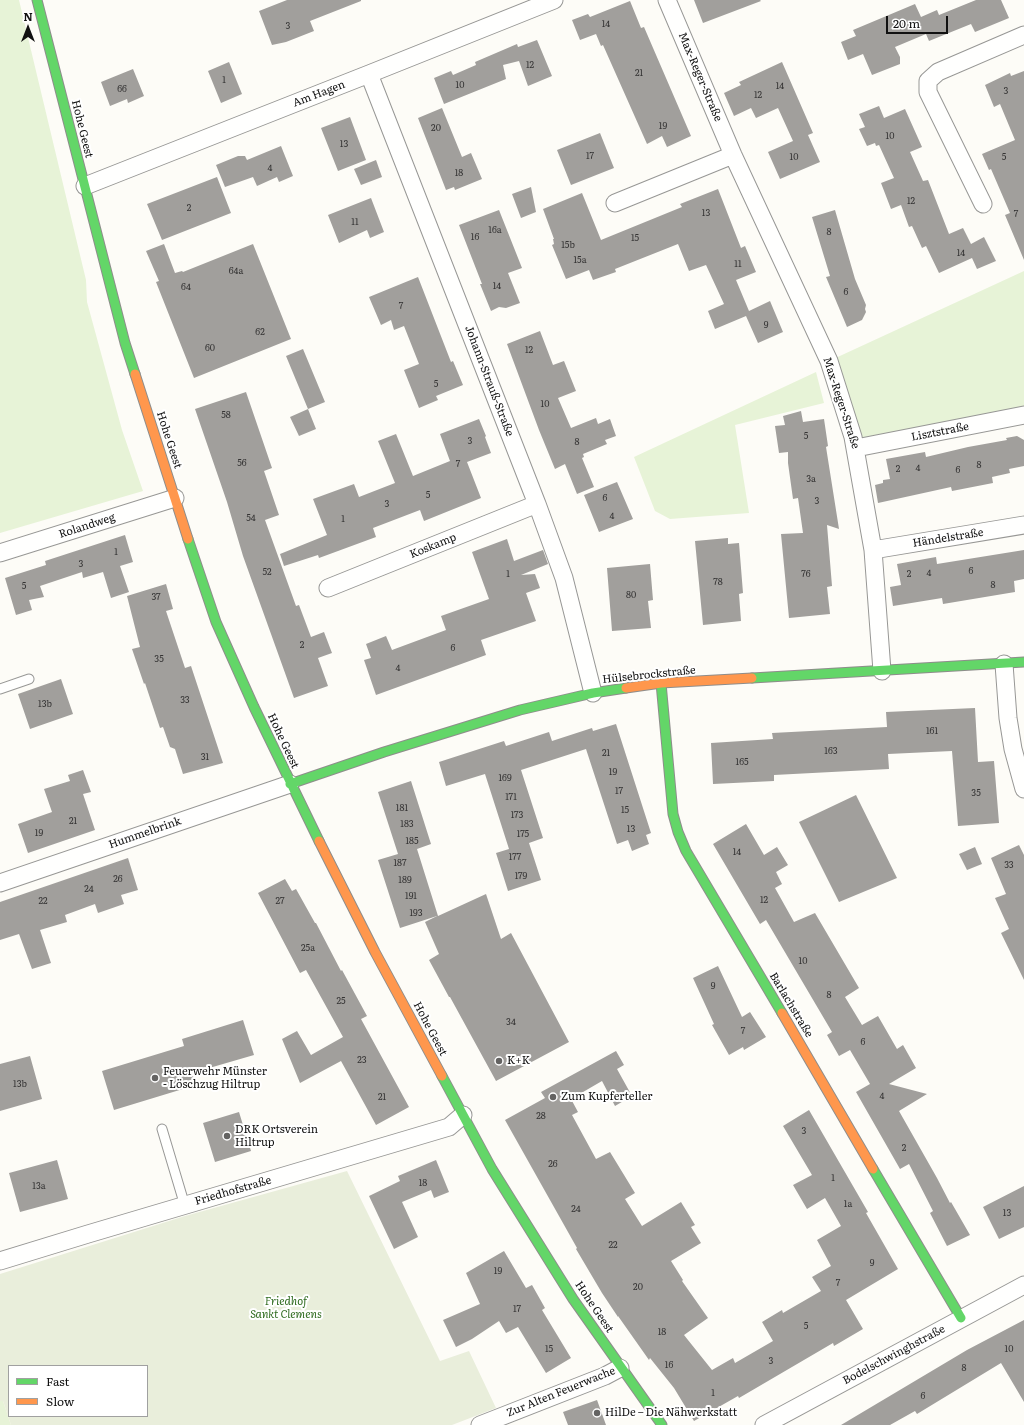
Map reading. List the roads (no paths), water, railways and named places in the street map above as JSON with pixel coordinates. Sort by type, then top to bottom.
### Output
[{"type":"street","name":"Hohe Geest","points":[[37,0],[125,343],[193,556],[216,622],[290,784],[375,952],[492,1169],[573,1299],[620,1368],[662,1425]]},
{"type":"street","name":"Am Hagen","points":[[84,186],[554,0]]},
{"type":"street","name":"Max-Reger-Straße","points":[[667,0],[733,155],[829,361],[856,448],[873,550],[882,670]]},
{"type":"street","points":[[983,204],[928,92],[928,81],[938,72],[1024,35]]},
{"type":"street","name":"Johann-Strauß-Straße","points":[[369,74],[537,504],[564,578],[593,693]]},
{"type":"street","points":[[615,203],[733,155]]},
{"type":"street","name":"Lisztstraße","points":[[856,448],[1024,415]]},
{"type":"street","name":"Rolandweg","points":[[0,554],[175,498]]},
{"type":"street","name":"Koskamp","points":[[328,588],[537,504]]},
{"type":"street","name":"Händelstraße","points":[[873,550],[1024,525]]},
{"type":"street","name":"Hülsebrockstraße","points":[[290,784],[384,752],[513,712],[593,693],[661,683],[1024,662]]},
{"type":"street","points":[[1004,664],[1008,718],[1013,749],[1024,789]]},
{"type":"street","name":"Barlachstraße","points":[[661,683],[673,814],[678,832],[686,851],[961,1318]]},
{"type":"street","name":"Hummelbrink","points":[[0,883],[290,784]]},
{"type":"street","name":"Friedhofstraße","points":[[0,1261],[449,1127],[463,1116]]},
{"type":"street","name":"Bodelschwinghstraße","points":[[764,1425],[1024,1285]]},
{"type":"street","name":"Zur Alten Feuerwache","points":[[480,1425],[605,1376],[620,1368]]},
{"type":"lane","points":[[0,689],[29,679]]},
{"type":"lane","points":[[162,1129],[185,1206]]},
{"type":"place","name":"K+K","points":[[499,1061]]},
{"type":"place","name":"Feuerwehr Münster - Löschzug Hiltrup","points":[[155,1078]]},
{"type":"place","name":"Zum Kupferteller","points":[[553,1097]]},
{"type":"place","name":"DRK Ortsverein Hiltrup","points":[[227,1136]]},
{"type":"place","name":"HilDe – Die Nähwerkstatt","points":[[597,1413]]},
{"type":"park label","name":"Friedhof Sankt Clemens","points":[[286,1308]]}]
